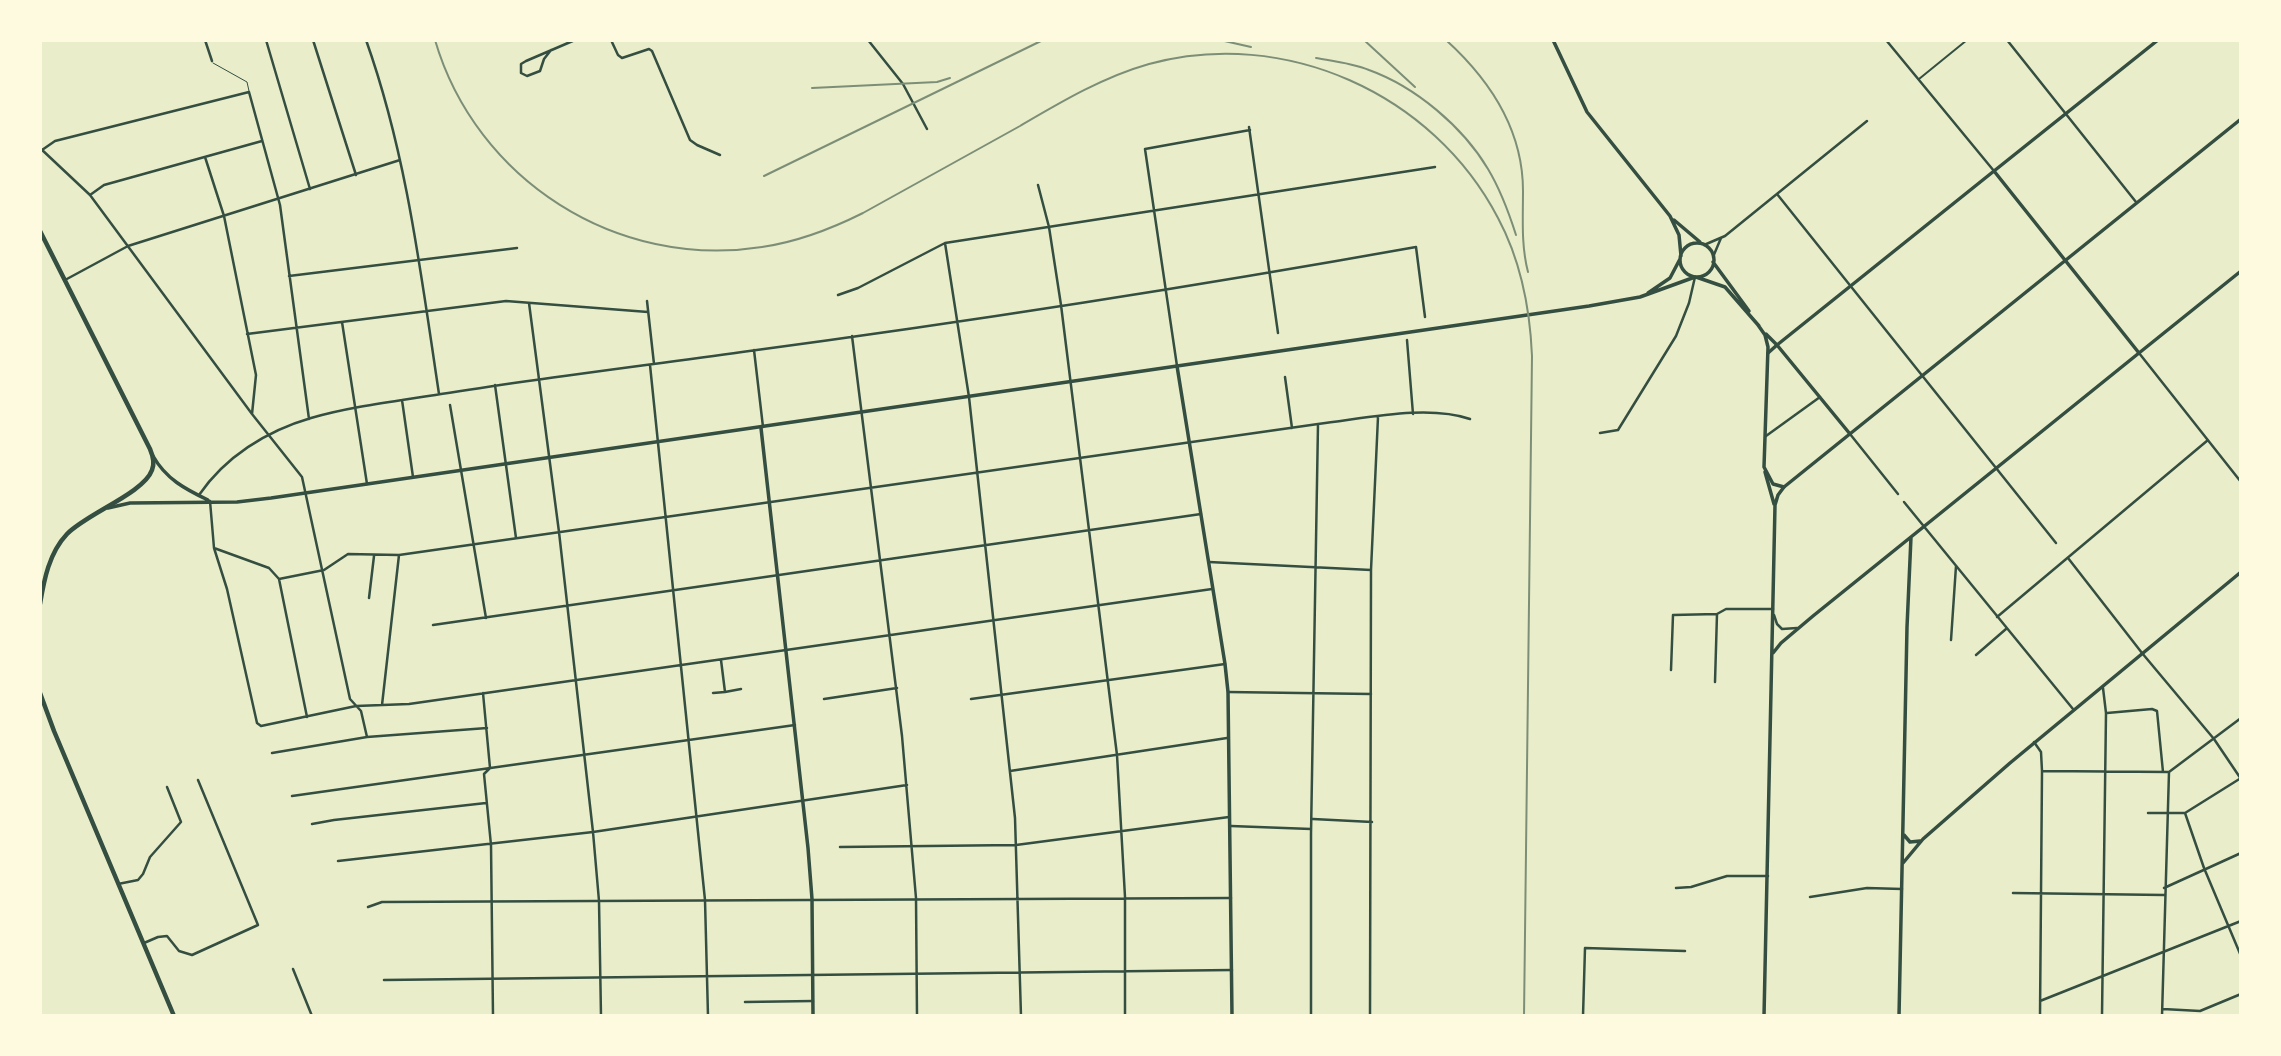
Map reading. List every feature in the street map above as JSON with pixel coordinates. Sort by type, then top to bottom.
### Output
[{"type":"highway","points":[[40,231],[152,453],[153,468],[146,479],[75,527],[56,548],[46,574],[40,604]]},
{"type":"highway","points":[[40,693],[174,1016]]},
{"type":"main road","points":[[1553,40],[1587,112],[1670,216],[1709,249],[1728,284],[1850,434]]},
{"type":"main road","points":[[1768,352],[2158,40]]},
{"type":"main road","points":[[1764,1016],[1775,510],[1778,495],[1784,487],[2241,120]]},
{"type":"main road","points":[[1994,171],[2139,353]]},
{"type":"main road","points":[[1670,216],[1679,235],[1683,269],[1696,277],[1725,287],[1777,345]]},
{"type":"main road","points":[[1640,297],[1668,280],[1689,245],[1703,245]]},
{"type":"main road","points":[[100,511],[130,503],[237,502],[368,485],[1567,309],[1640,297],[1708,273],[1713,259]]},
{"type":"main road","points":[[1773,655],[1781,642],[2241,271]]},
{"type":"main road","points":[[1758,325],[1765,337],[1768,352],[1763,438],[1765,471],[1775,510]]},
{"type":"main road","points":[[1768,352],[1775,350],[1784,353]]},
{"type":"main road","points":[[1177,366],[1226,664],[1232,1016]]},
{"type":"main road","points":[[762,428],[812,900],[813,1016]]},
{"type":"main road","points":[[152,453],[167,477],[210,501]]},
{"type":"main road","points":[[1765,471],[1773,484],[1784,487]]},
{"type":"main road","points":[[1899,1016],[1911,537]]},
{"type":"main road","points":[[1895,550],[1904,549],[1909,556]]},
{"type":"main road","points":[[1902,865],[1923,839],[2034,742],[2241,572]]},
{"type":"main road","points":[[1903,830],[1908,842],[1915,843],[1923,839]]},
{"type":"street","points":[[205,40],[212,61]]},
{"type":"street","points":[[266,40],[310,189]]},
{"type":"street","points":[[313,40],[356,175]]},
{"type":"street","points":[[366,40],[401,160],[439,394]]},
{"type":"street","points":[[551,50],[540,71],[527,76],[521,73],[521,64],[551,50],[575,40]]},
{"type":"street","points":[[611,40],[622,58],[646,50],[652,51],[690,139],[720,155]]},
{"type":"street","points":[[867,40],[903,84],[927,130]]},
{"type":"street","points":[[1886,40],[1994,171]]},
{"type":"street","points":[[1917,80],[1967,40]]},
{"type":"street","points":[[2007,40],[2137,203]]},
{"type":"street","points":[[309,419],[278,199],[249,92],[55,141],[41,149],[90,195],[252,414],[302,476],[350,699],[362,711],[367,737]]},
{"type":"street","points":[[1703,245],[1721,238],[1867,121]]},
{"type":"street","points":[[1177,366],[1145,149],[1249,129],[1278,333]]},
{"type":"street","points":[[90,195],[104,186],[262,141]]},
{"type":"street","points":[[205,158],[224,216],[256,374],[252,414]]},
{"type":"street","points":[[65,280],[128,246],[401,160]]},
{"type":"street","points":[[838,295],[858,288],[945,243],[1436,167]]},
{"type":"street","points":[[1038,185],[1049,227],[1062,305],[1117,755],[1123,831],[1125,1016]]},
{"type":"street","points":[[1777,194],[2056,543]]},
{"type":"street","points":[[1713,259],[1721,238]]},
{"type":"street","points":[[945,243],[969,397],[1010,771],[1016,845],[1021,1016]]},
{"type":"street","points":[[198,495],[220,469],[268,434],[309,419],[355,408],[539,378],[754,351],[1166,290],[1416,247],[1425,317]]},
{"type":"street","points":[[289,276],[517,248]]},
{"type":"street","points":[[1600,433],[1618,430],[1676,336],[1696,277]]},
{"type":"street","points":[[247,334],[506,300],[648,312]]},
{"type":"street","points":[[647,301],[657,443],[705,900],[708,1016]]},
{"type":"street","points":[[528,303],[550,458],[593,832],[599,901],[601,1016]]},
{"type":"street","points":[[342,322],[368,485]]},
{"type":"street","points":[[852,336],[891,636],[913,846],[917,1016]]},
{"type":"street","points":[[1407,340],[1413,414]]},
{"type":"street","points":[[754,351],[762,428]]},
{"type":"street","points":[[2139,353],[2241,482]]},
{"type":"street","points":[[1285,377],[1292,428]]},
{"type":"street","points":[[495,385],[516,538]]},
{"type":"street","points":[[1763,438],[1820,397]]},
{"type":"street","points":[[402,400],[414,478]]},
{"type":"street","points":[[450,405],[486,618]]},
{"type":"street","points":[[279,579],[324,570],[348,554],[399,555],[1318,424],[1413,414],[1450,414],[1470,419]]},
{"type":"street","points":[[1370,1016],[1371,570],[1378,417]]},
{"type":"street","points":[[1311,1016],[1311,829],[1318,424]]},
{"type":"street","points":[[1850,434],[1898,494]]},
{"type":"street","points":[[1997,617],[2208,440]]},
{"type":"street","points":[[210,501],[214,548],[227,589],[259,726],[356,706],[409,704],[1213,589]]},
{"type":"street","points":[[1904,502],[2073,709]]},
{"type":"street","points":[[433,625],[1201,514]]},
{"type":"street","points":[[214,548],[269,568],[279,579],[307,717]]},
{"type":"street","points":[[382,705],[399,555]]},
{"type":"street","points":[[369,598],[374,556]]},
{"type":"street","points":[[2068,558],[2214,739],[2241,779],[2185,813],[2148,813]]},
{"type":"street","points":[[1209,562],[1371,570]]},
{"type":"street","points":[[1951,640],[1956,566]]},
{"type":"street","points":[[1671,670],[1672,616],[1677,613],[1717,614],[1726,609],[1773,611],[1777,624],[1782,629],[1791,630],[1802,625]]},
{"type":"street","points":[[1715,682],[1717,614]]},
{"type":"street","points":[[1976,655],[2006,629]]},
{"type":"street","points":[[721,660],[726,692]]},
{"type":"street","points":[[971,699],[1226,664]]},
{"type":"street","points":[[2102,685],[2106,713],[2102,1016]]},
{"type":"street","points":[[824,699],[897,688]]},
{"type":"street","points":[[713,694],[741,689]]},
{"type":"street","points":[[1228,692],[1371,694]]},
{"type":"street","points":[[483,693],[490,768],[484,774],[491,845],[493,1016]]},
{"type":"street","points":[[2106,713],[2152,709],[2157,711],[2163,772]]},
{"type":"street","points":[[2042,771],[2169,772],[2241,718]]},
{"type":"street","points":[[292,796],[795,725]]},
{"type":"street","points":[[272,753],[367,737],[487,728]]},
{"type":"street","points":[[1010,771],[1227,738]]},
{"type":"street","points":[[2034,742],[2041,754],[2042,771],[2040,1016]]},
{"type":"street","points":[[2162,1016],[2169,772]]},
{"type":"street","points":[[144,943],[167,936],[179,951],[192,955],[258,925],[198,779]]},
{"type":"street","points":[[338,861],[593,832],[907,785]]},
{"type":"street","points":[[118,884],[138,880],[144,874],[150,857],[181,822],[167,787]]},
{"type":"street","points":[[312,824],[486,803]]},
{"type":"street","points":[[2185,813],[2204,869],[2241,956]]},
{"type":"street","points":[[840,847],[1016,845],[1229,817]]},
{"type":"street","points":[[1312,819],[1372,822]]},
{"type":"street","points":[[1230,826],[1311,829]]},
{"type":"street","points":[[2164,888],[2241,853]]},
{"type":"street","points":[[1676,888],[1691,887],[1727,876],[1768,876]]},
{"type":"street","points":[[1810,897],[1867,888],[1902,889]]},
{"type":"street","points":[[2013,893],[2164,895]]},
{"type":"street","points":[[368,907],[383,902],[1231,898]]},
{"type":"street","points":[[2040,1001],[2241,921]]},
{"type":"street","points":[[1583,1016],[1585,948],[1685,951]]},
{"type":"street","points":[[293,969],[312,1016]]},
{"type":"street","points":[[384,980],[1232,970]]},
{"type":"street","points":[[2162,1009],[2200,1011],[2241,994]]},
{"type":"street","points":[[745,1002],[813,1001]]},
{"type":"lane","points":[[212,61],[214,65],[247,82],[249,92]]},
{"type":"railway","points":[[435,40],[455,90],[483,135],[518,173],[560,205],[606,229],[656,244],[708,250],[775,245],[826,229],[863,213],[1099,83],[1149,64],[1200,55],[1251,55],[1302,64],[1350,80],[1395,105],[1435,136],[1470,174],[1506,234],[1523,285],[1531,338],[1524,1016]]},
{"type":"railway","points":[[764,176],[1043,40]]},
{"type":"railway","points":[[1220,40],[1251,47]]},
{"type":"railway","points":[[1364,40],[1415,87]]},
{"type":"railway","points":[[1446,40],[1490,89],[1510,127],[1521,168],[1523,242],[1528,272]]},
{"type":"railway","points":[[1316,58],[1343,62],[1387,77],[1437,110],[1478,153],[1504,201],[1516,235]]},
{"type":"railway","points":[[812,88],[937,82],[950,78]]}]
